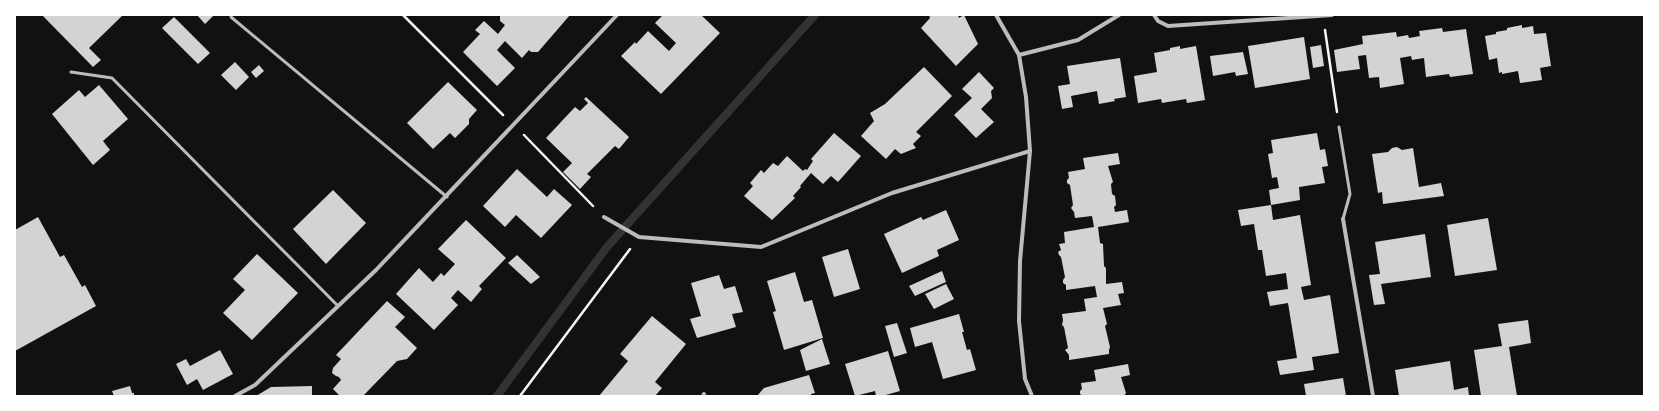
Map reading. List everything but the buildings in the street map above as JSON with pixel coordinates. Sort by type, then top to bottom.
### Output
[{"type":"street","points":[[235,396],[255,385],[376,270],[447,197],[617,15]]},
{"type":"street","points":[[996,15],[1019,55],[1026,97],[1030,151],[1020,261],[1019,321],[1025,379],[1032,396]]},
{"type":"street","points":[[1019,55],[1078,40],[1119,15]]},
{"type":"street","points":[[1154,15],[1158,21],[1168,26],[1332,15]]},
{"type":"street","points":[[604,217],[639,238],[761,247],[892,193],[1030,151]]},
{"type":"street","points":[[1343,219],[1373,396]]},
{"type":"lane","points":[[231,18],[447,197]]},
{"type":"lane","points":[[72,72],[112,78],[338,306]]},
{"type":"lane","points":[[1339,127],[1350,194],[1343,219]]},
{"type":"path","points":[[403,15],[604,217]]},
{"type":"path","points":[[1323,16],[1339,127]]},
{"type":"path","points":[[520,396],[639,238]]},
{"type":"waterway","points":[[497,396],[607,247],[815,15]]}]
